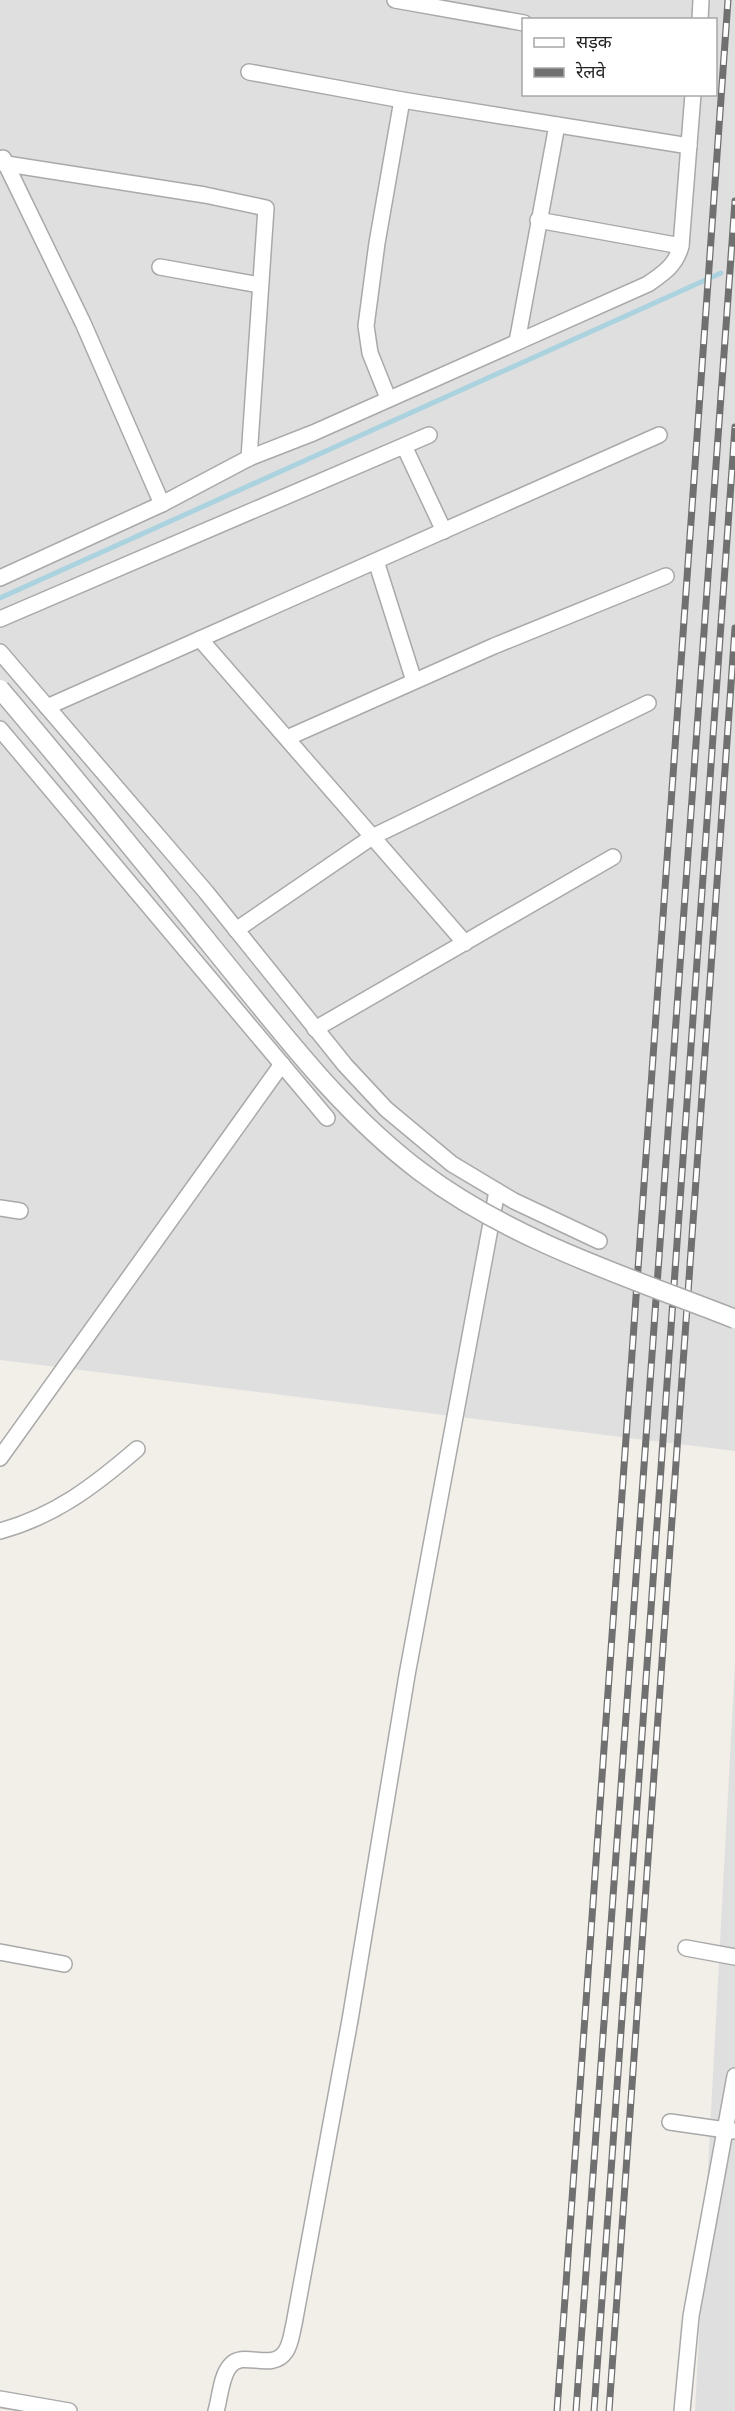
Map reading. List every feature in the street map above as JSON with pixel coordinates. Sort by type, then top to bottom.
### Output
[{"type":"street","points":[[395,0],[522,23]]},
{"type":"street","points":[[700,18],[701,0]]},
{"type":"street","points":[[249,72],[402,100],[689,146]]},
{"type":"street","points":[[0,578],[162,504],[249,458],[313,433],[648,284],[667,272],[677,259],[681,246],[693,96]]},
{"type":"street","points":[[388,399],[369,352],[366,326],[377,243],[402,100]]},
{"type":"street","points":[[517,342],[557,124]]},
{"type":"street","points":[[2,160],[205,195],[266,208],[249,458]]},
{"type":"street","points":[[2,160],[82,323],[162,504]]},
{"type":"street","points":[[538,220],[681,246]]},
{"type":"street","points":[[160,267],[260,285]]},
{"type":"street","points":[[0,620],[429,435]]},
{"type":"street","points":[[47,707],[659,435]]},
{"type":"street","points":[[404,446],[444,531]]},
{"type":"street","points":[[376,561],[414,681]]},
{"type":"street","points":[[287,738],[414,681],[666,576]]},
{"type":"street","points":[[200,639],[465,943]]},
{"type":"street","points":[[0,652],[206,892],[345,1065],[386,1109],[452,1164],[496,1191],[599,1241]]},
{"type":"street","points":[[0,689],[77,780],[290,1043],[334,1093],[389,1145],[421,1172],[492,1218],[585,1260],[735,1319]]},
{"type":"street","points":[[236,930],[372,837],[648,703]]},
{"type":"street","points":[[0,729],[327,1118]]},
{"type":"street","points":[[315,1029],[613,857]]},
{"type":"street","points":[[0,1458],[282,1064]]},
{"type":"street","points":[[216,2411],[229,2366],[238,2360],[268,2361],[282,2356],[288,2347],[294,2324],[350,2020],[407,1675],[496,1191]]},
{"type":"street","points":[[0,1208],[20,1211]]},
{"type":"street","points":[[0,1532],[32,1522],[91,1488],[137,1449]]},
{"type":"street","points":[[686,1948],[735,1957]]},
{"type":"street","points":[[0,1952],[64,1964]]},
{"type":"street","points":[[682,2411],[691,2316],[730,2131],[735,2076]]},
{"type":"street","points":[[670,2122],[730,2131]]},
{"type":"street","points":[[0,2399],[69,2411]]},
{"type":"shaded area","points":[[0,0],[735,0],[735,1451],[0,1360]]},
{"type":"shaded area","points":[[735,1663],[735,2411],[695,2411]]},
{"type":"waterway","points":[[0,598],[721,273]]},
{"type":"railway","points":[[557,2411],[728,0]]},
{"type":"railway","points":[[576,2411],[735,201]]},
{"type":"railway","points":[[594,2411],[735,427]]},
{"type":"railway","points":[[609,2411],[735,628]]}]
